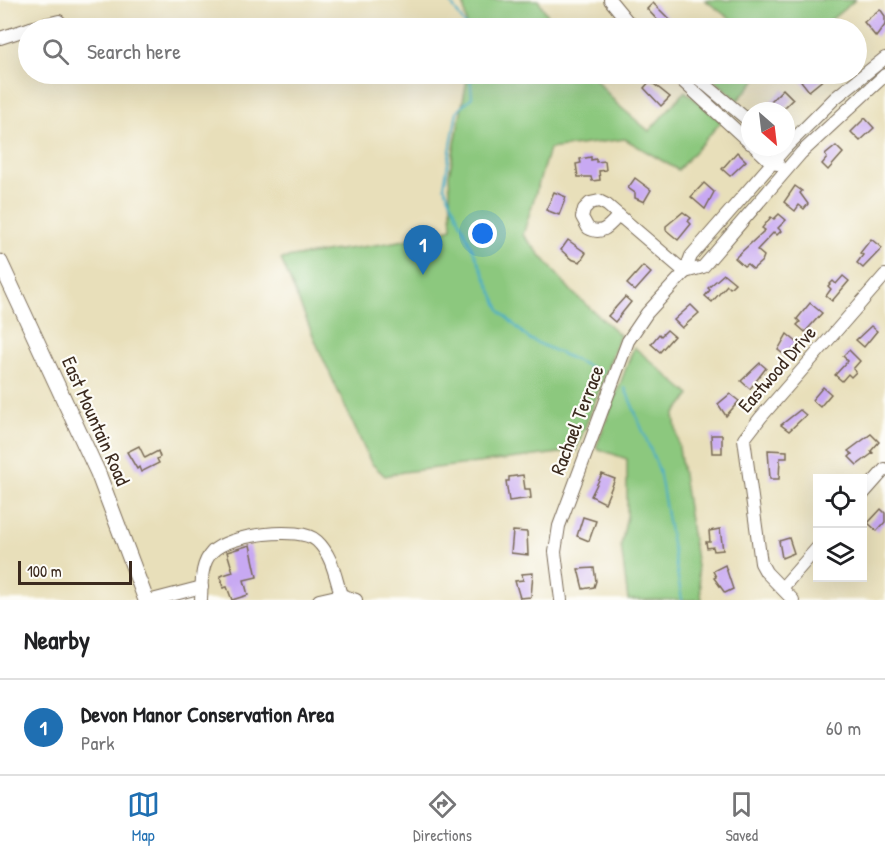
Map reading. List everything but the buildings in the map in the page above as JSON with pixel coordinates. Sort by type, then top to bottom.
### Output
[{"type":"main road","name":"East Mountain Road","points":[[0,262],[98,473],[146,600]]},
{"type":"street","points":[[610,0],[625,18]]},
{"type":"street","points":[[0,38],[18,32]]},
{"type":"street","name":"Rachael Terrace","points":[[867,72],[885,58]]},
{"type":"street","name":"Rachael Terrace","points":[[685,272],[703,267],[821,133],[885,75]]},
{"type":"street","points":[[686,84],[741,135]]},
{"type":"street","points":[[705,84],[741,114]]},
{"type":"street","name":"Rachael Terrace","points":[[795,137],[852,84]]},
{"type":"street","points":[[765,156],[772,163],[791,166]]},
{"type":"street","name":"Rachael Terrace","points":[[561,600],[555,552],[559,526],[628,341],[640,322],[685,272],[691,256],[778,156]]},
{"type":"street","points":[[787,156],[791,166]]},
{"type":"street","points":[[619,215],[685,272]]},
{"type":"street","name":"Eastwood Drive","points":[[793,600],[761,563],[744,439],[885,275]]},
{"type":"street","points":[[867,489],[885,469]]},
{"type":"street","points":[[152,600],[201,594],[203,566],[213,551],[229,541],[276,533],[302,533],[316,540],[331,559],[341,595]]},
{"type":"street","points":[[782,588],[813,553]]},
{"type":"street","points":[[319,600],[341,595],[356,600]]},
{"type":"green space","points":[[463,0],[538,0],[550,18],[466,18]]},
{"type":"green space","points":[[705,0],[855,0],[833,18],[729,18]]},
{"type":"green space","points":[[466,84],[600,84],[617,104],[649,131],[685,91],[721,122],[678,170],[625,139],[549,149],[523,235],[573,293],[620,335],[576,451],[385,476],[371,463],[320,352],[281,259],[389,243],[452,228],[449,175]]},
{"type":"green space","points":[[719,84],[752,84],[738,100]]},
{"type":"green space","points":[[634,347],[690,395],[674,415],[702,600],[628,600],[621,545],[627,516],[627,459],[596,448]]},
{"type":"waterway","points":[[449,0],[461,18]]},
{"type":"waterway","points":[[471,84],[472,97],[457,111],[444,186],[501,312],[529,339],[601,372]]},
{"type":"waterway","points":[[625,388],[659,470],[682,600]]},
{"type":"place","name":"Devon Manor Conservation Area","points":[[423,275]]}]
